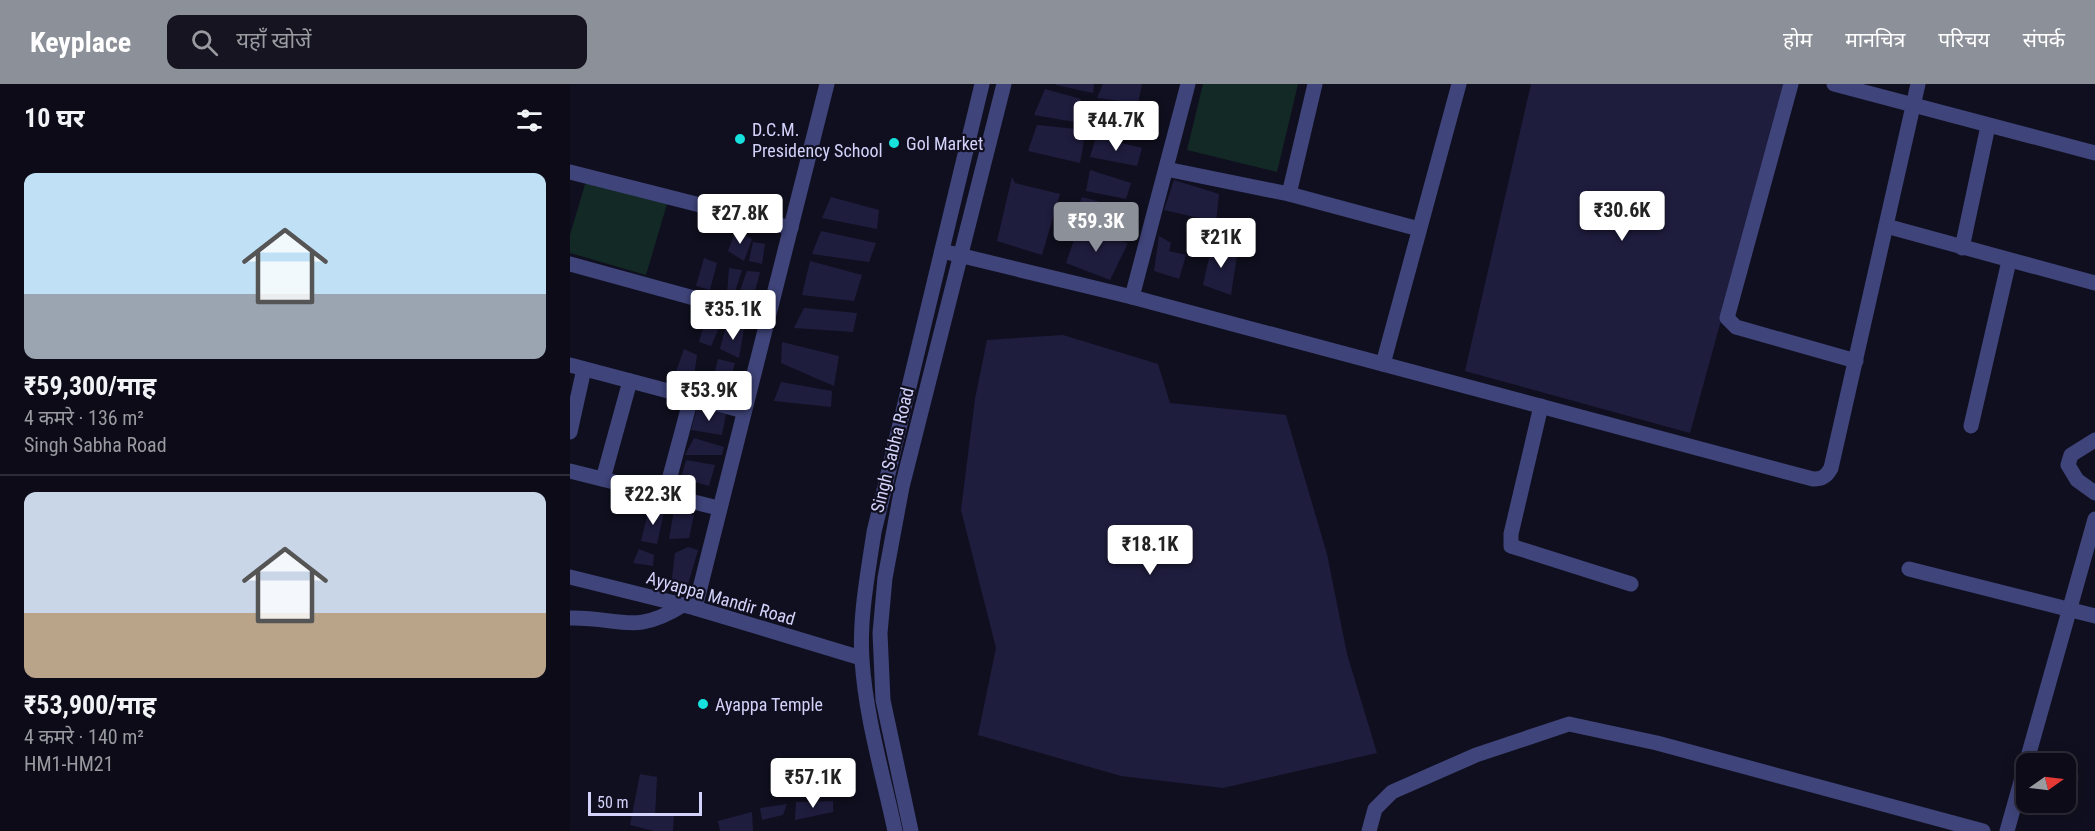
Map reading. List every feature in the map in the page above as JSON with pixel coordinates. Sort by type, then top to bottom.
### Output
[{"type":"street","points":[[570,618],[644,624],[689,607],[744,411],[826,84]]},
{"type":"street","name":"Singh Sabha Road","points":[[895,831],[880,773],[861,658],[865,599],[874,532],[982,84]]},
{"type":"street","name":"Singh Sabha Road","points":[[911,831],[883,700],[880,633],[893,527],[1004,84]]},
{"type":"street","points":[[1132,297],[1188,84]]},
{"type":"street","points":[[1289,194],[1315,84]]},
{"type":"street","points":[[1383,364],[1458,84]]},
{"type":"street","points":[[1791,84],[1728,318],[1736,327],[1856,361]]},
{"type":"street","points":[[1834,84],[2095,153]]},
{"type":"street","points":[[942,251],[1132,297],[1819,479],[1828,474],[1831,468],[1918,84]]},
{"type":"street","points":[[1962,248],[1988,126]]},
{"type":"street","points":[[1166,169],[1289,194],[1419,229]]},
{"type":"street","points":[[570,172],[791,228]]},
{"type":"street","points":[[1886,226],[2095,283]]},
{"type":"street","points":[[1971,426],[2009,261]]},
{"type":"street","points":[[570,264],[767,318]]},
{"type":"street","points":[[570,432],[577,367],[744,411]]},
{"type":"street","points":[[603,479],[630,381]]},
{"type":"street","points":[[664,495],[691,398]]},
{"type":"street","points":[[1541,406],[1511,534],[1511,546],[1631,584]]},
{"type":"street","points":[[2094,441],[2071,455],[2068,465],[2076,480],[2095,493]]},
{"type":"street","points":[[570,471],[718,508]]},
{"type":"street","points":[[2007,831],[2069,609],[2090,550],[2095,519]]},
{"type":"street","points":[[1909,569],[2095,616]]},
{"type":"street","name":"Ayyappa Mandir Road","points":[[570,577],[689,607],[861,658]]},
{"type":"street","points":[[1369,831],[1375,809],[1392,792],[1476,756],[1569,724],[1657,743],[1983,831]]},
{"type":"green space","points":[[1203,84],[1298,84],[1277,172],[1187,150]]},
{"type":"green space","points":[[586,181],[667,204],[646,275],[570,253],[570,235]]},
{"type":"building","points":[[1094,84],[1093,93],[1056,85]]},
{"type":"building","points":[[1103,84],[1142,84],[1138,103],[1097,98]]},
{"type":"building","points":[[1531,84],[1786,84],[1690,433],[1465,371]]},
{"type":"building","points":[[1045,89],[1081,99],[1075,122],[1034,115]]},
{"type":"building","points":[[1097,104],[1120,111],[1112,132],[1090,131]]},
{"type":"building","points":[[1037,125],[1086,130],[1080,163],[1028,151]]},
{"type":"building","points":[[1096,137],[1142,148],[1137,166],[1090,157]]},
{"type":"building","points":[[1090,170],[1131,183],[1126,199],[1086,191]]},
{"type":"building","points":[[1012,177],[1015,183],[1060,194],[1042,255],[997,241]]},
{"type":"building","points":[[1174,180],[1219,194],[1216,222],[1164,210]]},
{"type":"building","points":[[831,197],[879,210],[877,229],[822,218]]},
{"type":"building","points":[[1082,197],[1126,209],[1122,230],[1075,216]]},
{"type":"building","points":[[1078,228],[1128,243],[1110,280],[1066,263]]},
{"type":"building","points":[[736,230],[752,239],[744,261],[728,251]]},
{"type":"building","points":[[821,231],[876,243],[869,262],[812,254]]},
{"type":"building","points":[[1159,236],[1171,243],[1169,251],[1186,255],[1179,279],[1154,271]]},
{"type":"building","points":[[753,242],[765,244],[762,264],[749,261]]},
{"type":"building","points":[[1212,244],[1238,249],[1231,295],[1203,285]]},
{"type":"building","points":[[704,258],[717,263],[710,290],[696,286]]},
{"type":"building","points":[[810,261],[862,275],[854,301],[802,295]]},
{"type":"building","points":[[729,268],[742,270],[733,298],[727,294]]},
{"type":"building","points":[[747,271],[760,272],[753,299],[738,296]]},
{"type":"building","points":[[804,308],[857,313],[853,332],[794,328]]},
{"type":"building","points":[[706,318],[722,321],[711,346],[699,342]]},
{"type":"building","points":[[726,326],[744,329],[739,358],[720,349]]},
{"type":"building","points":[[1063,335],[1158,364],[1170,403],[1286,415],[1327,554],[1347,654],[1377,753],[1223,788],[1121,776],[978,735],[996,648],[961,510],[975,399],[987,340]]},
{"type":"building","points":[[782,342],[839,356],[834,386],[781,363]]},
{"type":"building","points":[[684,349],[697,355],[693,383],[673,380]]},
{"type":"building","points":[[718,359],[735,363],[727,391],[710,391]]},
{"type":"building","points":[[781,382],[832,391],[831,407],[774,401]]},
{"type":"building","points":[[697,408],[726,414],[722,435],[691,430]]},
{"type":"building","points":[[694,438],[724,447],[722,455],[685,455]]},
{"type":"building","points":[[686,460],[715,465],[709,486],[681,478]]},
{"type":"building","points":[[650,505],[664,512],[657,544],[641,541]]},
{"type":"building","points":[[674,510],[694,515],[689,538],[669,539]]},
{"type":"building","points":[[688,547],[698,550],[687,588],[671,586],[675,553]]},
{"type":"building","points":[[639,549],[654,555],[653,566],[633,563]]},
{"type":"building","points":[[640,774],[657,777],[655,816],[674,814],[673,831],[654,831],[630,825]]},
{"type":"building","points":[[2076,774],[2079,775],[2076,798]]},
{"type":"building","points":[[833,801],[833,812],[795,820],[796,802]]},
{"type":"building","points":[[787,804],[783,815],[762,820],[760,808]]},
{"type":"building","points":[[752,812],[753,831],[720,831],[718,821]]},
{"type":"place","name":"D.C.M. Presidency School","points":[[740,139]]},
{"type":"place","name":"Gol Market","points":[[894,143]]},
{"type":"place","name":"Ayappa Temple","points":[[703,704]]}]
